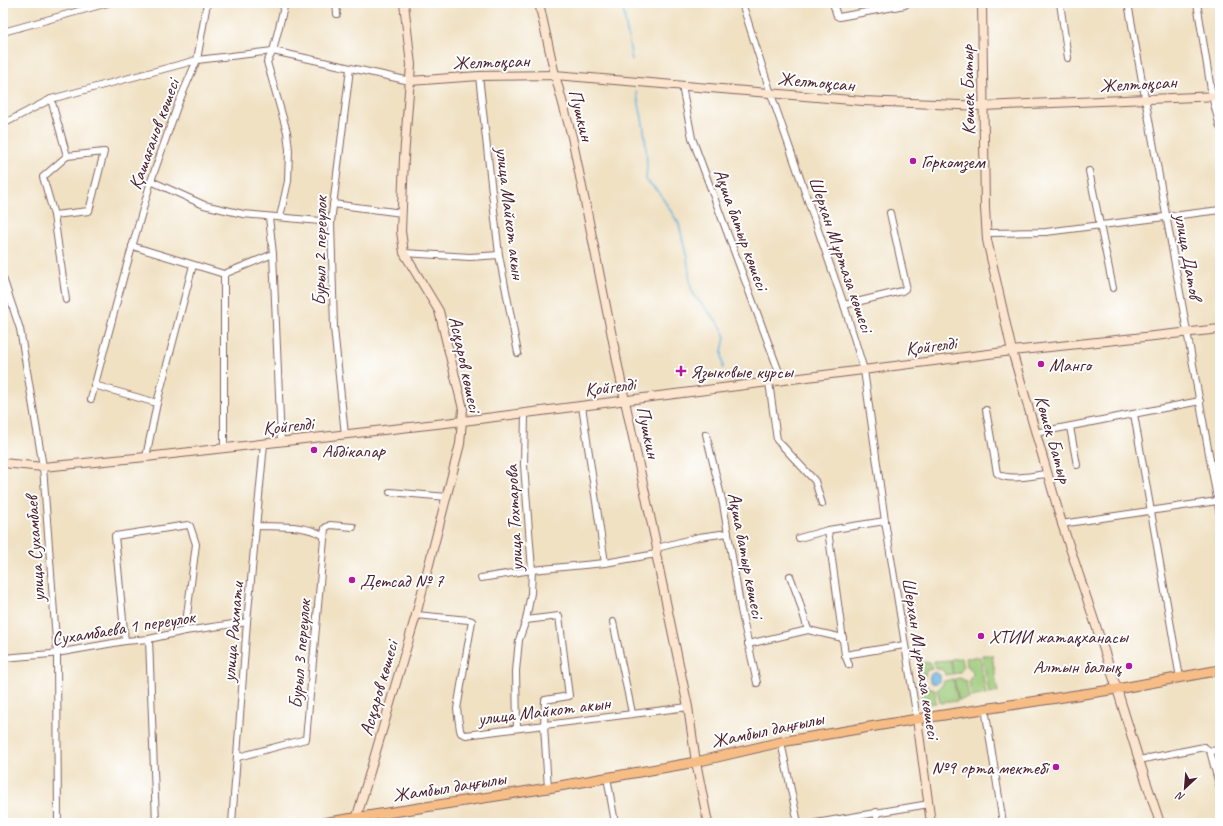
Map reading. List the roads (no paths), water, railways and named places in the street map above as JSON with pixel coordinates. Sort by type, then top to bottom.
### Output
[{"type":"main road","name":"Жамбыл даңғылы","points":[[322,823],[355,820],[548,788],[696,762],[781,742],[985,708],[1117,689],[1220,670]]},
{"type":"street","points":[[3,32],[108,3]]},
{"type":"street","name":"Қашағанов көшесі","points":[[91,399],[151,181],[178,104],[197,60],[207,3]]},
{"type":"street","points":[[280,217],[288,181],[289,150],[287,132],[267,62],[273,52],[285,3]]},
{"type":"street","points":[[336,3],[337,14]]},
{"type":"street","name":"Асқаров көшесі","points":[[355,820],[416,615],[460,444],[463,422],[463,409],[439,311],[404,253],[401,230],[404,158],[411,65],[404,3]]},
{"type":"street","name":"Пушкин","points":[[539,3],[555,75],[572,137],[688,707],[696,762],[708,823]]},
{"type":"street","name":"Шерхан Мұртаза көшесі","points":[[742,3],[771,94],[844,305],[864,370],[885,521],[917,719],[931,823]]},
{"type":"street","points":[[832,3],[837,16],[839,17],[905,5],[907,3]]},
{"type":"street","name":"Көшек Батыр","points":[[982,3],[985,208],[987,233],[1012,351],[1062,524],[1160,823]]},
{"type":"street","points":[[1060,3],[1068,58]]},
{"type":"street","name":"улица Датов","points":[[1128,3],[1144,99],[1167,217],[1186,333],[1200,401],[1220,515]]},
{"type":"street","points":[[1197,3],[1216,96],[1220,127]]},
{"type":"street","points":[[3,124],[51,99],[197,60],[273,52],[410,81]]},
{"type":"street","name":"Бурыл 2 переулок","points":[[345,435],[334,328],[330,222],[350,68]]},
{"type":"street","name":"Желтоқсан","points":[[410,81],[479,76],[555,75],[862,101],[983,106],[1216,96]]},
{"type":"street","name":"улица Майкот акын","points":[[479,76],[499,255],[518,353]]},
{"type":"street","name":"Ақша батыр көшесі","points":[[682,86],[692,138],[782,380]]},
{"type":"street","points":[[51,99],[67,156]]},
{"type":"street","points":[[54,214],[89,211],[104,152],[67,156],[43,177],[54,214],[66,300]]},
{"type":"street","points":[[1089,171],[1113,288]]},
{"type":"street","points":[[151,181],[204,205],[243,214],[330,222]]},
{"type":"street","points":[[333,204],[402,213]]},
{"type":"street","points":[[987,233],[1046,232],[1220,210]]},
{"type":"street","points":[[844,305],[905,289],[906,285],[890,213]]},
{"type":"street","points":[[269,217],[273,254],[281,442]]},
{"type":"street","points":[[132,246],[224,274],[273,254]]},
{"type":"street","points":[[404,253],[470,257],[499,255]]},
{"type":"street","points":[[146,457],[157,403],[193,265]]},
{"type":"street","points":[[224,274],[224,448]]},
{"type":"street","name":"улица Сухамбаев","points":[[3,278],[20,329],[44,468],[57,653],[58,823]]},
{"type":"street","name":"Қойгелді","points":[[3,463],[44,468],[146,457],[463,422],[1012,351],[1220,329]]},
{"type":"street","points":[[769,382],[778,440],[815,481],[822,504]]},
{"type":"street","points":[[94,385],[157,403]]},
{"type":"street","points":[[1035,433],[1200,401]]},
{"type":"street","points":[[582,406],[605,563]]},
{"type":"street","points":[[986,410],[997,473],[1003,478],[1047,474]]},
{"type":"street","name":"улица Тохтарова","points":[[517,728],[516,671],[519,640],[526,620],[531,593],[532,570],[524,465],[525,414]]},
{"type":"street","points":[[1134,414],[1180,678]]},
{"type":"street","points":[[1070,427],[1077,465]]},
{"type":"street","name":"Ақша батыр көшесі","points":[[706,434],[723,504],[748,644],[757,683]]},
{"type":"street","name":"улица Рахмати","points":[[232,823],[247,622],[264,444]]},
{"type":"street","points":[[390,492],[446,497]]},
{"type":"street","points":[[1062,524],[1217,501]]},
{"type":"street","points":[[799,538],[828,530],[885,521]]},
{"type":"street","points":[[125,641],[115,536],[188,525],[190,526],[196,544],[185,631]]},
{"type":"street","points":[[256,526],[299,528],[317,532],[324,536],[326,526],[353,527]]},
{"type":"street","points":[[828,530],[845,655],[849,665]]},
{"type":"street","points":[[481,578],[532,570],[605,563],[656,551],[699,537],[728,533]]},
{"type":"street","name":"Бурыл 3 переулок","points":[[238,758],[305,740],[307,738],[324,536]]},
{"type":"street","points":[[790,576],[808,630]]},
{"type":"street","name":"улица Майкот акын","points":[[416,615],[472,621],[457,708],[462,733],[466,735],[688,707]]},
{"type":"street","points":[[526,620],[559,616],[569,696],[545,700],[544,726],[548,788]]},
{"type":"street","name":"Сухамбаева 1 переулок","points":[[3,658],[57,653],[247,622]]},
{"type":"street","name":"улица Майкот акын","points":[[613,622],[632,714]]},
{"type":"street","points":[[748,644],[808,630],[843,638]]},
{"type":"street","points":[[149,639],[156,823]]},
{"type":"street","points":[[845,655],[904,645]]},
{"type":"street","points":[[985,708],[1003,823]]},
{"type":"street","points":[[781,742],[798,823]]},
{"type":"street","points":[[1139,760],[1204,747],[1210,751],[1220,750]]},
{"type":"street","points":[[1210,751],[1220,788]]},
{"type":"street","points":[[608,777],[615,823]]},
{"type":"street","points":[[816,823],[928,804]]},
{"type":"street","points":[[876,812],[878,823]]},
{"type":"water","points":[[933,673],[937,673],[939,674],[939,682],[933,683],[930,680],[930,676]]},
{"type":"waterway","points":[[622,3],[632,60]]},
{"type":"waterway","points":[[636,91],[645,135],[647,158],[646,180],[658,191],[679,224],[687,258],[691,288],[695,297],[722,328],[725,338],[722,351],[723,368]]},
{"type":"place","name":"Горкомзем","points":[[913,161]]},
{"type":"place","name":"Манго","points":[[1041,364]]},
{"type":"place","name":"Языковые курсы","points":[[681,371]]},
{"type":"place","name":"Абдiкапар","points":[[314,450]]},
{"type":"place","name":"Детсад № 7","points":[[352,580]]},
{"type":"place","name":"ХТИИ жатақханасы","points":[[981,636]]},
{"type":"place","name":"Алтын балық","points":[[1129,666]]},
{"type":"place","name":"№9 орта мектебі","points":[[1056,767]]}]
